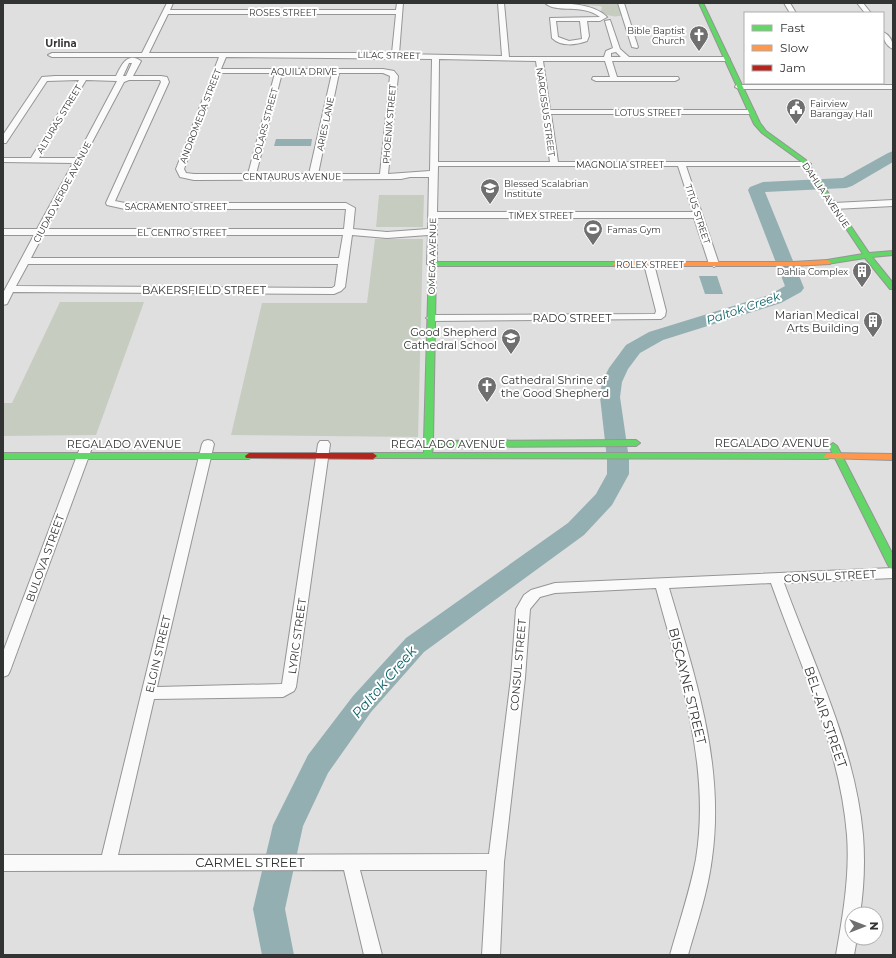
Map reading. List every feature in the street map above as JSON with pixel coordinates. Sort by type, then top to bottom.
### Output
[{"type":"street","points":[[144,55],[170,3]]},
{"type":"street","points":[[395,55],[400,3]]},
{"type":"street","points":[[501,3],[506,58]]},
{"type":"street","points":[[548,3],[552,6],[578,4],[598,12],[605,19],[613,47],[624,53],[626,59]]},
{"type":"street","points":[[621,3],[635,47]]},
{"type":"street","name":"DAHLIA AVENUE","points":[[701,3],[750,112],[757,124],[764,132],[800,157],[807,164],[867,256],[893,287]]},
{"type":"street","points":[[787,3],[792,12]]},
{"type":"street","points":[[860,3],[867,12]]},
{"type":"street","name":"ROSES STREET","points":[[166,12],[399,12]]},
{"type":"street","points":[[583,19],[586,36],[585,40],[571,43],[555,38],[552,20],[583,19],[626,19]]},
{"type":"street","points":[[884,35],[893,47]]},
{"type":"street","points":[[613,47],[607,54],[614,79]]},
{"type":"street","name":"LILAC STREET","points":[[52,55],[395,55],[539,59],[726,59]]},
{"type":"street","name":"ANDROMEDA STREET","points":[[184,175],[180,169],[223,55]]},
{"type":"street","name":"OMEGA AVENUE","points":[[428,456],[427,444],[436,56]]},
{"type":"street","name":"NARCISSUS STREET","points":[[539,59],[554,164]]},
{"type":"street","points":[[650,59],[654,73]]},
{"type":"street","name":"CIUDAD VERDE AVENUE","points":[[3,302],[122,79],[137,62],[127,61],[123,68],[122,79]]},
{"type":"street","name":"AQUILA DRIVE","points":[[217,71],[336,71],[391,73]]},
{"type":"street","name":"ARIES LANE","points":[[313,176],[336,71]]},
{"type":"street","name":"POLARS STREET","points":[[251,176],[279,72]]},
{"type":"street","name":"PHOENIX STREET","points":[[384,176],[394,76],[391,73]]},
{"type":"street","points":[[596,79],[614,79],[654,73],[676,79]]},
{"type":"street","name":"ALTURAS STREET","points":[[34,160],[84,78]]},
{"type":"street","name":"SACRAMENTO STREET","points":[[122,79],[161,78],[164,79],[165,82],[110,203],[125,206],[350,207],[348,232]]},
{"type":"street","points":[[3,141],[45,79],[122,79]]},
{"type":"street","points":[[739,87],[838,85],[893,87]]},
{"type":"street","name":"LOTUS STREET","points":[[546,112],[750,112]]},
{"type":"street","points":[[3,160],[78,160]]},
{"type":"street","name":"MAGNOLIA STREET","points":[[433,164],[807,164]]},
{"type":"street","name":"TITUS STREET","points":[[681,164],[714,264]]},
{"type":"street","name":"CENTAURUS AVENUE","points":[[184,175],[194,177],[401,176],[409,178],[433,176]]},
{"type":"street","points":[[834,206],[893,203]]},
{"type":"street","name":"TIMEX STREET","points":[[432,215],[698,215]]},
{"type":"street","name":"EL CENTRO STREET","points":[[3,232],[360,232],[367,234],[392,232],[408,234],[417,232],[432,232]]},
{"type":"street","name":"BAKERSFIELD STREET","points":[[10,289],[334,291],[340,287],[348,232]]},
{"type":"street","name":"ROLEX STREET","points":[[432,264],[793,264],[847,260],[893,253]]},
{"type":"street","points":[[25,260],[344,261]]},
{"type":"street","name":"RADO STREET","points":[[431,318],[657,318],[660,316],[661,311],[649,264]]},
{"type":"street","name":"REGALADO AVENUE","points":[[412,444],[645,443]]},
{"type":"street","name":"REGALADO AVENUE","points":[[203,448],[220,444]]},
{"type":"street","name":"REGALADO AVENUE","points":[[837,455],[829,444],[845,444]]},
{"type":"street","name":"REGALADO AVENUE","points":[[3,456],[86,448],[324,447],[428,456],[893,456]]},
{"type":"street","name":"LYRIC STREET","points":[[148,693],[284,691],[289,687],[324,447]]},
{"type":"street","name":"BULOVA STREET","points":[[3,671],[86,448]]},
{"type":"street","name":"ELGIN STREET","points":[[108,863],[203,448]]},
{"type":"street","points":[[837,455],[893,565]]},
{"type":"street","name":"CONSUL STREET","points":[[491,955],[496,862],[518,678],[523,609],[533,594],[555,588],[893,573]]},
{"type":"street","name":"BEL-AIR STREET","points":[[776,578],[835,736],[844,768],[850,800],[855,835],[856,871],[854,898],[845,955]]},
{"type":"street","name":"BISCAYNE STREET","points":[[661,583],[698,716],[708,782],[704,857],[695,899],[679,955]]},
{"type":"street","points":[[350,862],[373,955]]},
{"type":"street","name":"CARMEL STREET","points":[[3,863],[496,862]]},
{"type":"shaded area","points":[[580,3],[618,3],[622,15],[608,15],[601,11],[602,7],[600,6],[584,5]]},
{"type":"shaded area","points":[[379,195],[424,195],[423,227],[376,227]]},
{"type":"shaded area","points":[[375,239],[423,239],[418,437],[231,435],[262,303],[367,303]]},
{"type":"shaded area","points":[[60,302],[144,302],[96,435],[3,436],[3,403],[12,403]]},
{"type":"water","points":[[276,139],[312,139],[311,146],[274,146]]},
{"type":"water","points":[[699,276],[717,276],[723,294],[705,294]]},
{"type":"waterway","name":"Paltok Creek","points":[[278,955],[269,909],[288,825],[318,764],[362,704],[415,645],[576,529],[604,499],[618,474],[618,459],[610,397],[612,382],[619,368],[633,349],[656,336],[775,299],[795,288],[756,190],[763,187],[846,183],[893,156]]},
{"type":"traffic: fast","points":[[701,3],[757,124],[764,132],[804,161],[872,263],[893,287]]},
{"type":"traffic: fast","points":[[827,262],[893,253]]},
{"type":"traffic: fast","points":[[428,455],[432,264],[616,264]]},
{"type":"traffic: fast","points":[[422,444],[636,443]]},
{"type":"traffic: fast","points":[[833,446],[893,565]]},
{"type":"traffic: fast","points":[[3,456],[249,456]]},
{"type":"traffic: fast","points":[[373,456],[828,456]]},
{"type":"traffic: slow","points":[[616,264],[793,264],[827,262]]},
{"type":"traffic: slow","points":[[828,456],[893,457]]},
{"type":"traffic: jam","points":[[249,456],[373,456]]},
{"type":"place","name":"Bible Baptist Church","points":[[699,52]]},
{"type":"place","name":"Fairview Barangay Hall","points":[[796,125]]},
{"type":"place","name":"Blessed Scalabrian Institute","points":[[490,205]]},
{"type":"place","name":"Famas Gym","points":[[593,246]]},
{"type":"place","name":"Dahlia Complex","points":[[862,288]]},
{"type":"place","name":"Marian Medical Arts Building","points":[[873,338]]},
{"type":"place","name":"Good Shepherd Cathedral School","points":[[511,355]]},
{"type":"place","name":"Cathedral Shrine of the Good Shepherd","points":[[487,403]]},
{"type":"district","name":"Urlina","points":[[61,43]]}]
